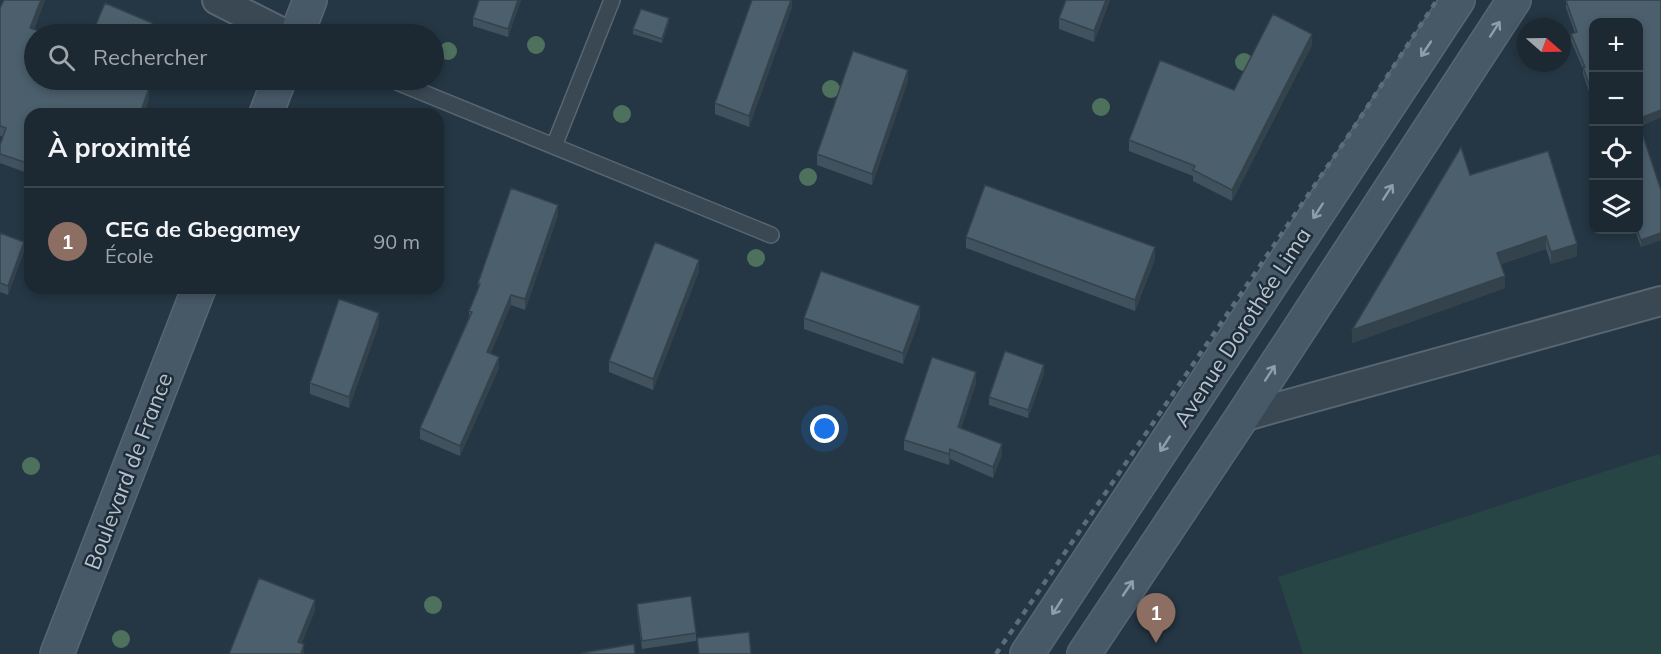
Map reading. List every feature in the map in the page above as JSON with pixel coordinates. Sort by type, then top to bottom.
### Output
[{"type":"main road","points":[[301,24],[310,0]]},
{"type":"main road","name":"Avenue Dorothée Lima","points":[[1027,654],[1458,0]]},
{"type":"main road","points":[[1084,654],[1242,417],[1514,0]]},
{"type":"main road","points":[[268,108],[275,90]]},
{"type":"main road","name":"Boulevard de France","points":[[57,654],[197,294]]},
{"type":"street","points":[[217,0],[265,24]]},
{"type":"street","points":[[1242,417],[1661,301]]},
{"type":"lane","points":[[554,146],[612,0]]},
{"type":"lane","points":[[417,90],[771,235]]},
{"type":"green space","points":[[1659,454],[1661,459],[1661,654],[1303,654],[1278,577]]},
{"type":"building","points":[[4,0],[41,0],[32,24],[24,24],[24,90],[148,90],[142,108],[24,108],[24,162],[0,154],[0,145],[6,128],[0,126],[0,8]]},
{"type":"building","points":[[479,0],[518,0],[508,29],[473,18]]},
{"type":"building","points":[[752,0],[791,0],[749,116],[715,103]]},
{"type":"building","points":[[1066,0],[1106,0],[1094,31],[1059,18]]},
{"type":"building","points":[[1661,0],[1661,110],[1643,117],[1643,18],[1589,18],[1589,84],[1583,67],[1585,67],[1571,34],[1577,32],[1566,1]]},
{"type":"building","points":[[105,3],[152,23],[152,24],[96,24]]},
{"type":"building","points":[[641,9],[669,18],[662,39],[633,29]]},
{"type":"building","points":[[1273,14],[1312,34],[1232,190],[1193,170],[1195,166],[1129,140],[1160,60],[1234,90]]},
{"type":"building","points":[[853,51],[908,70],[872,174],[817,154]]},
{"type":"building","points":[[1643,136],[1661,190],[1661,233],[1641,240],[1639,234],[1643,234]]},
{"type":"building","points":[[1461,147],[1470,175],[1548,151],[1577,244],[1551,252],[1546,236],[1497,253],[1505,276],[1352,330]]},
{"type":"building","points":[[985,185],[1155,247],[1135,300],[966,237]]},
{"type":"building","points":[[511,188],[558,205],[525,299],[511,295],[487,352],[499,357],[460,446],[420,428],[472,312],[469,311]]},
{"type":"building","points":[[0,233],[24,242],[8,286],[0,283]]},
{"type":"building","points":[[655,242],[699,260],[653,379],[609,361]]},
{"type":"building","points":[[821,271],[920,306],[903,353],[804,318]]},
{"type":"building","points":[[339,299],[379,313],[349,397],[310,383]]},
{"type":"building","points":[[1005,351],[1044,365],[1028,410],[989,397]]},
{"type":"building","points":[[932,357],[976,372],[958,427],[1002,444],[993,467],[950,449],[949,454],[904,440]]},
{"type":"building","points":[[259,578],[315,600],[298,642],[304,644],[301,654],[229,654]]},
{"type":"building","points":[[691,596],[696,633],[642,641],[637,604]]},
{"type":"building","points":[[749,632],[751,654],[699,654],[697,638]]},
{"type":"building","points":[[634,644],[635,654],[582,654],[582,653]]},
{"type":"railway","points":[[996,654],[1351,132],[1437,0]]},
{"type":"place","name":"CEG de Gbegamey","points":[[1156,643]]}]
